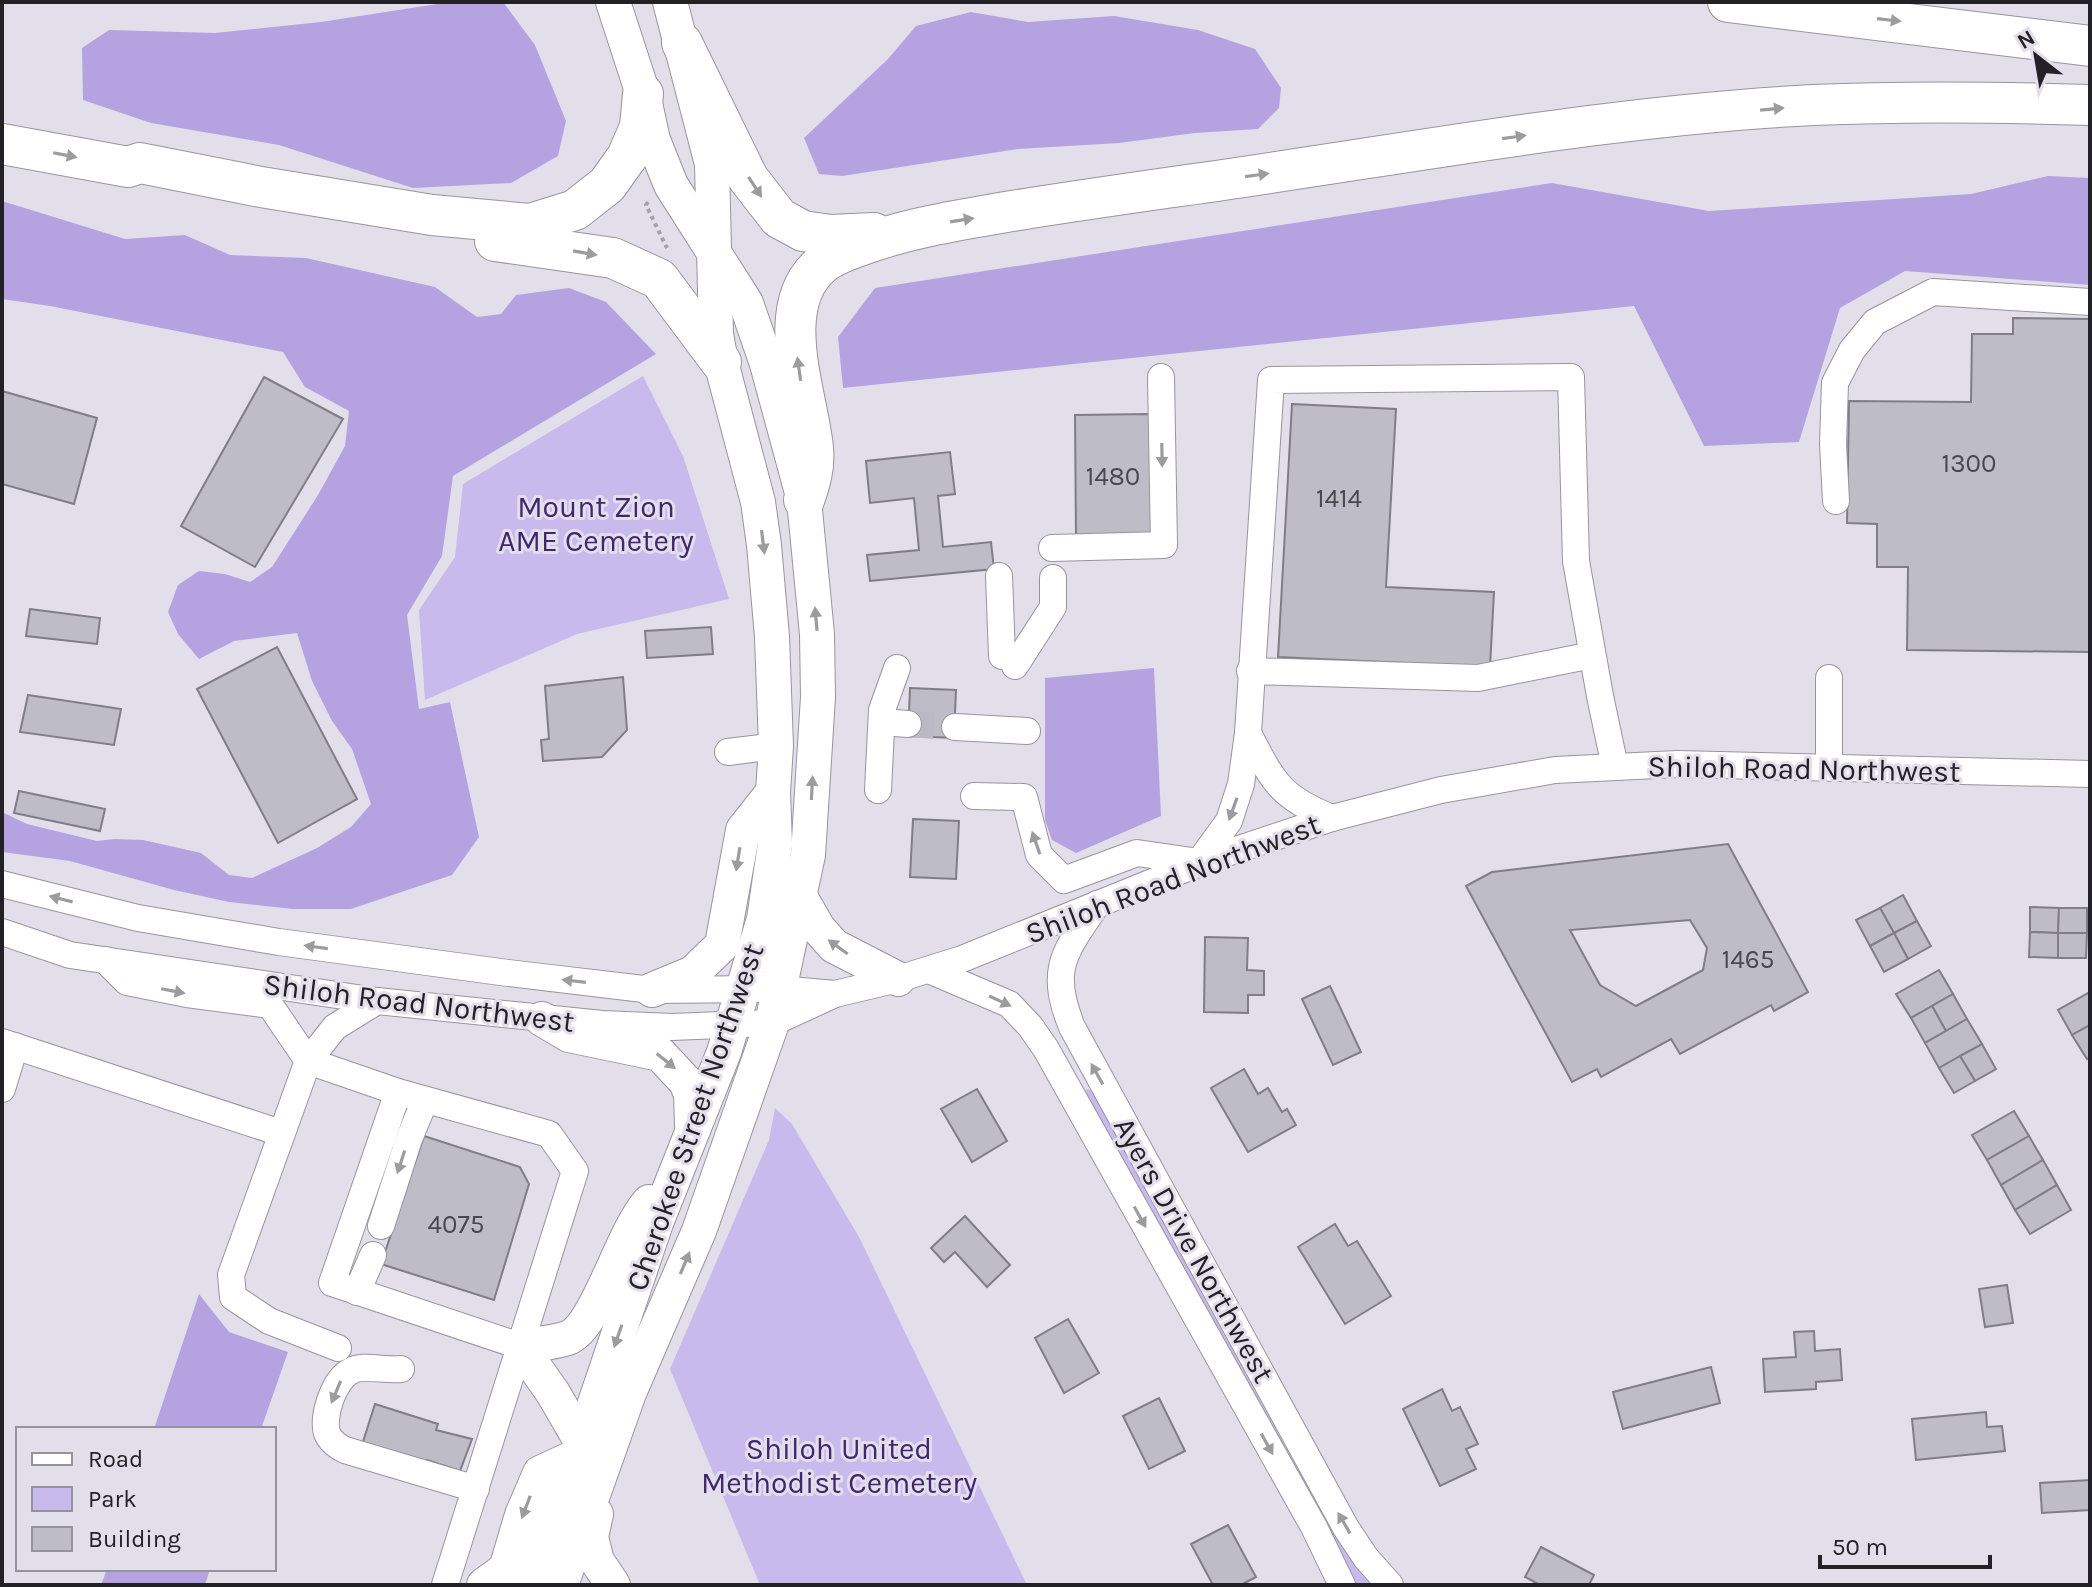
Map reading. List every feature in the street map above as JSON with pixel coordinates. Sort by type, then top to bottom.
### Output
[{"type":"highway","points":[[1728,2],[2090,46]]},
{"type":"highway","points":[[682,43],[748,178],[779,218],[803,231],[830,235],[897,233]]},
{"type":"highway","points":[[2,144],[128,167],[140,163],[261,187],[417,212],[530,224],[575,210],[607,185],[627,157],[640,127],[643,94]]},
{"type":"highway","points":[[804,500],[813,474],[813,448],[795,333],[800,300],[812,275],[822,264],[847,250],[897,233],[1096,198],[1596,125],[1812,105],[1980,101],[2090,105]]},
{"type":"highway","points":[[128,167],[140,183],[343,220],[613,258],[659,279],[721,362]]},
{"type":"main road","points":[[613,2],[643,94],[653,140],[671,185],[715,254]]},
{"type":"main road","points":[[670,2],[712,164],[715,254]]},
{"type":"main road","name":"Cherokee Street Northwest","points":[[561,1585],[590,1446],[656,1223],[744,989],[764,919],[775,844],[773,792],[776,746],[772,637],[762,530],[716,334],[715,254]]},
{"type":"main road","name":"Cherokee Street Northwest","points":[[528,1585],[590,1446],[629,1393],[699,1231],[772,1023],[808,855],[818,697],[817,634],[804,500],[767,364],[746,303],[715,254]]},
{"type":"main road","points":[[652,990],[693,973],[722,945],[743,830],[773,792]]},
{"type":"main road","points":[[798,893],[818,928],[834,946],[913,974]]},
{"type":"main road","points":[[542,1019],[569,1035],[660,1054],[686,1082],[691,1094],[692,1131]]},
{"type":"main road","points":[[614,1585],[597,1561],[591,1537],[590,1446],[520,1346],[568,1338],[579,1331],[591,1316],[619,1252],[646,1205],[673,1182]]},
{"type":"main road","points":[[484,1585],[506,1569],[522,1515],[540,1473],[590,1446]]},
{"type":"street","points":[[1836,501],[1833,444],[1835,383],[1852,350],[1875,322],[1933,292],[2090,302]]},
{"type":"street","points":[[1052,548],[1164,545],[1161,377]]},
{"type":"street","points":[[974,796],[1024,797],[1039,855],[1064,880],[1137,853],[1199,862],[1216,842],[1236,802],[1248,733],[1271,380],[1571,377],[1576,561],[1615,767]]},
{"type":"street","points":[[999,576],[1008,661],[1053,607],[1053,578]]},
{"type":"street","points":[[1250,671],[1478,678],[1592,655]]},
{"type":"street","points":[[878,790],[882,716],[897,668]]},
{"type":"street","points":[[1829,678],[1829,766]]},
{"type":"street","points":[[882,716],[908,717]]},
{"type":"street","points":[[955,720],[986,729],[1027,731]]},
{"type":"street","points":[[1248,733],[1274,782],[1299,803],[1332,818]]},
{"type":"street","points":[[728,752],[776,746]]},
{"type":"street","name":"Shiloh Road Northwest","points":[[2,932],[70,955],[377,1001],[542,1019],[672,1027],[772,1023],[835,994],[913,974],[990,948],[1199,862],[1332,818],[1441,790],[1555,770],[1677,764],[2090,774]]},
{"type":"street","name":"Shiloh Road Northwest","points":[[2,884],[138,918],[279,942],[652,990],[779,989],[835,994]]},
{"type":"street","name":"Ayers Drive Northwest","points":[[1097,904],[1071,944],[1060,971],[1059,991],[1072,1027],[1346,1528],[1366,1558],[1390,1585]]},
{"type":"street","points":[[105,960],[127,982],[270,1005],[308,1061],[398,1092],[549,1134],[575,1171],[445,1585]]},
{"type":"street","name":"Ayers Drive Northwest","points":[[913,974],[1009,1004],[1030,1026],[1046,1049],[1314,1527],[1342,1585]]},
{"type":"street","points":[[338,1348],[269,1321],[233,1297],[231,1275],[308,1061],[335,1027],[377,1001]]},
{"type":"street","points":[[2,1089],[8,1044],[281,1133]]},
{"type":"street","points":[[398,1092],[332,1283],[520,1346]]},
{"type":"street","points":[[381,1226],[425,1100]]},
{"type":"street","points":[[357,1292],[373,1255]]},
{"type":"street","points":[[401,1369],[357,1368],[344,1375],[325,1423],[329,1437],[345,1450],[476,1489]]},
{"type":"path","points":[[656,197],[646,205],[673,260]]},
{"type":"green space","name":"Mount Zion AME Cemetery","points":[[643,376],[683,456],[729,599],[577,634],[425,700],[419,610],[455,557],[463,484]]},
{"type":"green space","points":[[1087,1089],[1093,1091],[1374,1585],[1351,1585],[1083,1094]]},
{"type":"green space","name":"Shiloh United Methodist Cemetery","points":[[775,1108],[792,1124],[859,1237],[1027,1585],[760,1585],[670,1369],[769,1140]]},
{"type":"shaded area","points":[[450,2],[503,2],[535,45],[566,121],[558,156],[511,183],[413,188],[279,145],[151,123],[83,100],[82,48],[109,30],[215,33],[321,22]]},
{"type":"shaded area","points":[[971,12],[1028,22],[1114,16],[1198,30],[1255,49],[1281,88],[1279,108],[1258,129],[1119,143],[1018,149],[842,176],[819,174],[804,138],[888,59],[916,26]]},
{"type":"shaded area","points":[[2048,176],[2090,178],[2090,285],[1905,271],[1840,308],[1799,442],[1704,446],[1634,306],[843,388],[838,337],[875,288],[1552,183],[1709,211],[1971,194]]},
{"type":"shaded area","points":[[2,201],[125,239],[185,235],[230,255],[306,258],[435,287],[477,317],[501,314],[516,295],[569,288],[606,302],[656,354],[453,476],[442,556],[407,615],[419,709],[450,702],[479,837],[452,875],[351,909],[293,909],[229,902],[70,861],[2,852],[2,812],[27,824],[97,841],[143,840],[201,853],[229,875],[252,878],[317,848],[351,827],[371,804],[352,749],[332,721],[312,681],[297,633],[234,641],[199,659],[178,634],[168,612],[178,585],[199,571],[225,574],[250,582],[272,567],[345,446],[349,411],[305,387],[283,352],[2,299]]},
{"type":"shaded area","points":[[1154,668],[1161,816],[1076,853],[1052,840],[1045,820],[1045,678]]},
{"type":"shaded area","points":[[199,1294],[229,1332],[288,1352],[262,1427],[155,1427]]},
{"type":"shaded area","points":[[106,1571],[209,1571],[205,1585],[101,1585]]},
{"type":"building","points":[[2013,318],[2090,319],[2090,652],[1907,650],[1908,567],[1877,567],[1877,524],[1847,523],[1849,401],[1971,402],[1972,334],[2013,334]]},
{"type":"building","points":[[264,377],[343,419],[255,567],[181,526]]},
{"type":"building","points":[[2,391],[97,418],[74,504],[2,484]]},
{"type":"building","points":[[1292,404],[1396,409],[1386,587],[1494,592],[1490,667],[1278,657]]},
{"type":"building","points":[[1150,414],[1152,536],[1076,537],[1075,415]]},
{"type":"building","points":[[950,452],[955,494],[938,496],[943,547],[991,542],[994,569],[870,581],[867,555],[919,550],[914,498],[870,503],[866,461]]},
{"type":"building","points":[[30,609],[100,618],[97,644],[26,636]]},
{"type":"building","points":[[711,627],[713,654],[647,658],[645,631]]},
{"type":"building","points":[[277,647],[357,799],[278,843],[197,689]]},
{"type":"building","points":[[623,677],[627,730],[602,757],[543,761],[541,740],[549,739],[545,686]]},
{"type":"building","points":[[910,688],[956,690],[954,738],[908,736]]},
{"type":"building","points":[[28,695],[121,709],[114,745],[20,732]]},
{"type":"building","points":[[19,791],[105,809],[100,831],[14,813]]},
{"type":"building","points":[[913,819],[959,821],[956,879],[910,877]]},
{"type":"building","points":[[1728,844],[1808,992],[1774,1011],[1771,1005],[1680,1054],[1671,1039],[1601,1077],[1597,1069],[1572,1082],[1466,886],[1492,872]],"holes":[[[1690,920],[1707,948],[1703,970],[1636,1006],[1600,985],[1570,930]]]},
{"type":"building","points":[[1903,895],[1917,921],[1894,933],[1880,908]]},
{"type":"building","points":[[2030,907],[2059,908],[2058,933],[2030,932]]},
{"type":"building","points":[[1880,908],[1894,933],[1870,946],[1856,920]]},
{"type":"building","points":[[2059,908],[2087,908],[2087,933],[2058,933]]},
{"type":"building","points":[[1917,921],[1931,946],[1908,959],[1894,933]]},
{"type":"building","points":[[2030,932],[2058,933],[2058,958],[2029,957]]},
{"type":"building","points":[[1894,933],[1908,959],[1884,972],[1870,946]]},
{"type":"building","points":[[2058,933],[2087,933],[2086,958],[2058,958]]},
{"type":"building","points":[[1205,937],[1248,938],[1247,970],[1264,971],[1264,995],[1248,995],[1248,1013],[1204,1012]]},
{"type":"building","points":[[1939,970],[1953,994],[1911,1018],[1896,994]]},
{"type":"building","points":[[1330,986],[1361,1052],[1333,1065],[1302,999]]},
{"type":"building","points":[[2090,992],[2090,1025],[2072,1035],[2058,1010]]},
{"type":"building","points":[[1953,994],[1967,1019],[1946,1031],[1932,1006]]},
{"type":"building","points":[[1932,1006],[1946,1031],[1925,1043],[1911,1018]]},
{"type":"building","points":[[1967,1019],[1982,1044],[1939,1068],[1925,1043]]},
{"type":"building","points":[[2090,1025],[2090,1057],[2087,1059],[2072,1035]]},
{"type":"building","points":[[1982,1044],[1996,1069],[1975,1081],[1960,1056]]},
{"type":"building","points":[[1960,1056],[1975,1081],[1954,1093],[1939,1068]]},
{"type":"building","points":[[1244,1069],[1258,1094],[1268,1088],[1282,1112],[1287,1109],[1296,1125],[1248,1152],[1211,1088]]},
{"type":"building","points":[[977,1089],[1007,1141],[972,1162],[941,1109]]},
{"type":"building","points":[[2014,1111],[2029,1136],[1987,1160],[1972,1135]]},
{"type":"building","points":[[424,1136],[520,1167],[529,1184],[494,1300],[381,1264]]},
{"type":"building","points":[[2029,1136],[2043,1160],[2001,1185],[1987,1160]]},
{"type":"building","points":[[2043,1160],[2057,1185],[2015,1210],[2001,1185]]},
{"type":"building","points":[[2057,1185],[2071,1210],[2030,1234],[2015,1210]]},
{"type":"building","points":[[965,1216],[1010,1265],[987,1287],[955,1252],[944,1262],[931,1248]]},
{"type":"building","points":[[1335,1224],[1348,1246],[1357,1241],[1391,1296],[1345,1324],[1298,1247]]},
{"type":"building","points":[[2007,1285],[2013,1323],[1985,1327],[1979,1289]]},
{"type":"building","points":[[1068,1319],[1099,1373],[1064,1393],[1035,1338]]},
{"type":"building","points":[[1814,1331],[1815,1351],[1840,1349],[1842,1380],[1816,1382],[1816,1389],[1765,1392],[1763,1359],[1796,1357],[1794,1332]]},
{"type":"building","points":[[1711,1367],[1720,1403],[1623,1429],[1613,1392]]},
{"type":"building","points":[[1442,1389],[1452,1411],[1460,1407],[1478,1444],[1466,1449],[1476,1469],[1440,1486],[1403,1409]]},
{"type":"building","points":[[1159,1398],[1185,1451],[1149,1469],[1123,1416]]},
{"type":"building","points":[[375,1404],[438,1424],[436,1430],[472,1439],[460,1471],[427,1460],[422,1468],[361,1448]]},
{"type":"building","points":[[1986,1412],[1987,1427],[2002,1426],[2005,1451],[1916,1460],[1912,1419]]},
{"type":"building","points":[[2090,1480],[2090,1510],[2042,1513],[2040,1483]]},
{"type":"building","points":[[1228,1525],[1256,1577],[1241,1585],[1213,1585],[1191,1544]]},
{"type":"building","points":[[1541,1547],[1594,1575],[1589,1585],[1540,1585],[1525,1577]]},
{"type":"tunnel","points":[[908,724],[955,727]]}]
